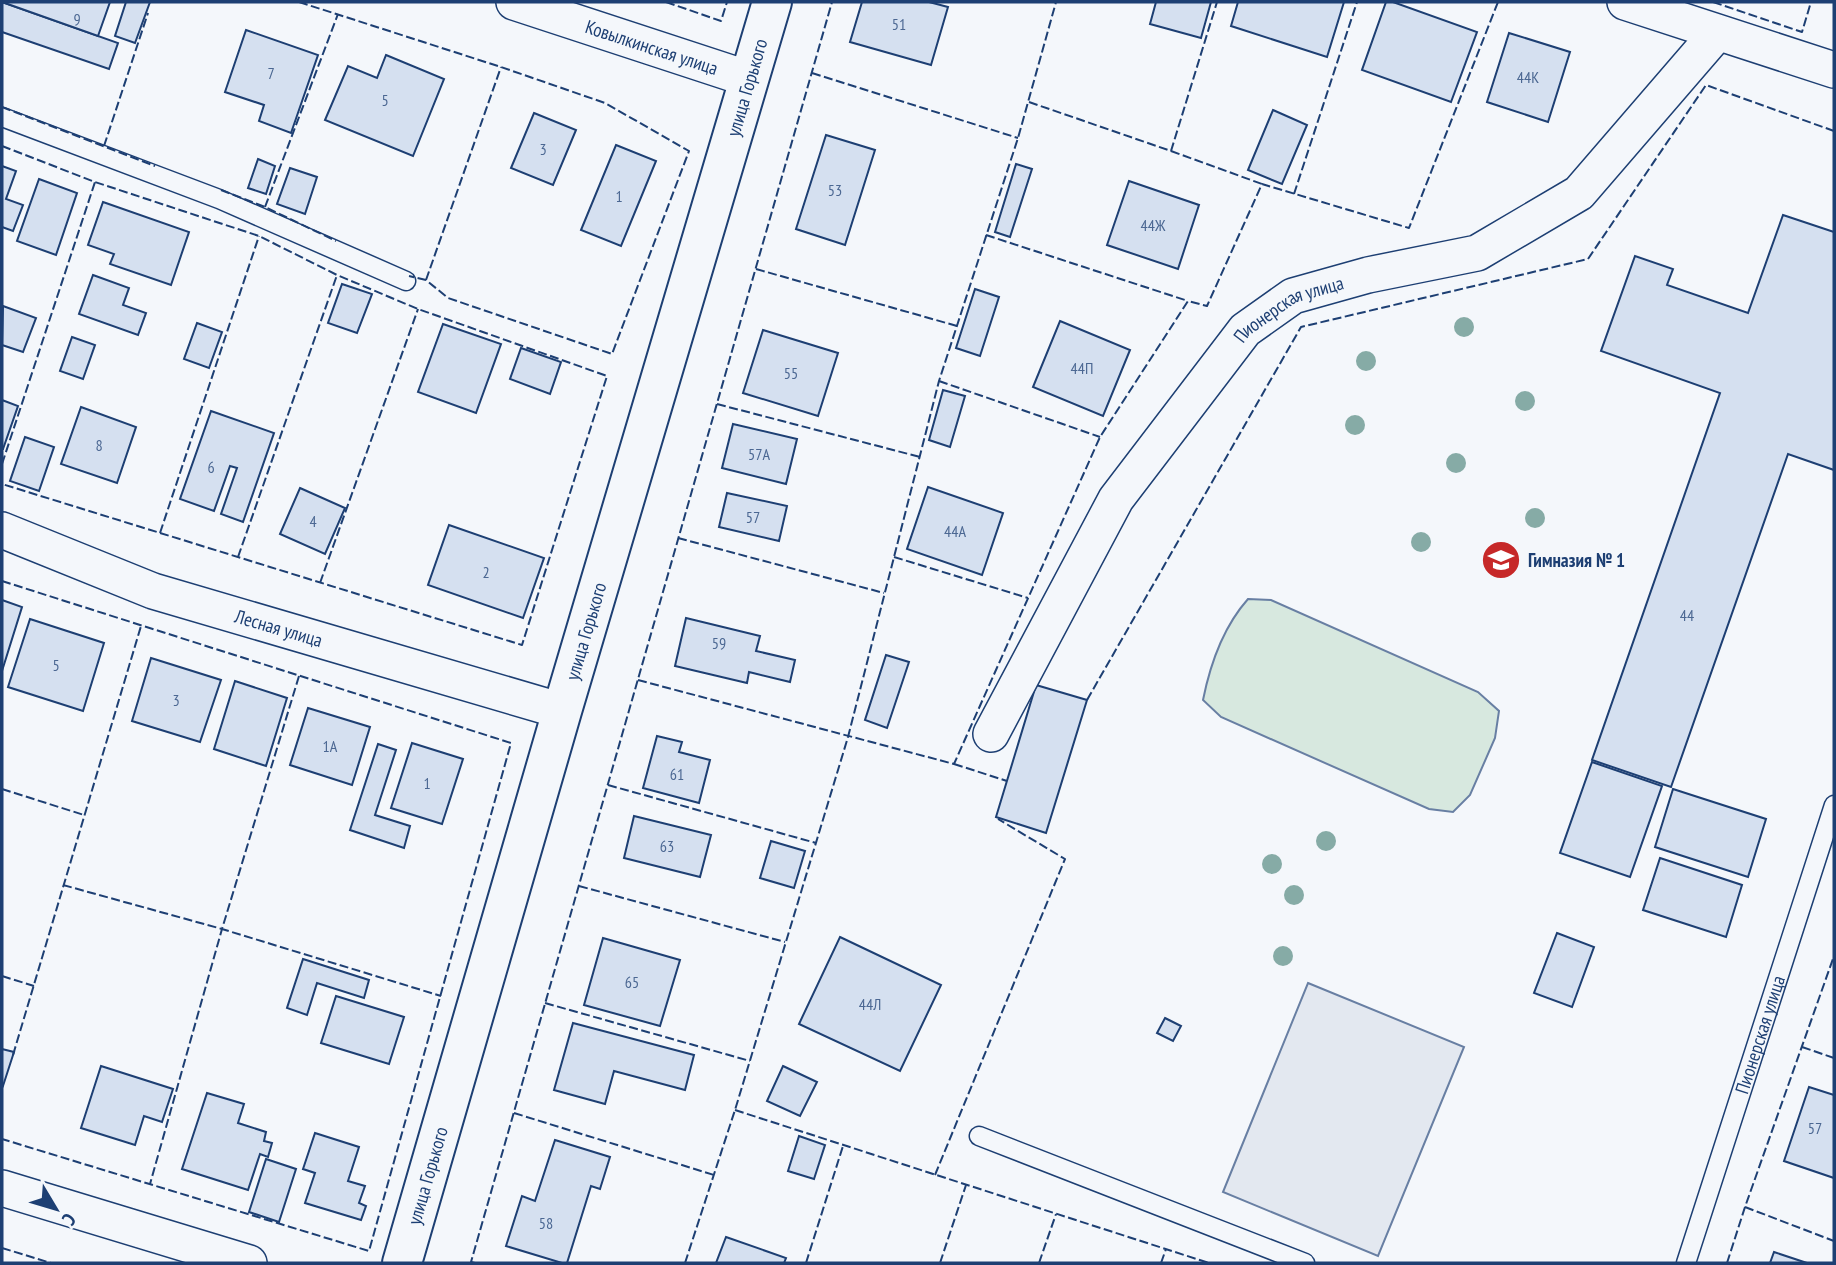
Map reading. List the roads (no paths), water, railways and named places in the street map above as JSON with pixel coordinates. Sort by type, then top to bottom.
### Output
[{"type":"main road","name":"улица Горького","points":[[402,1263],[772,2]]},
{"type":"street","name":"Ковылкинская улица","points":[[514,2],[750,79]]},
{"type":"street","points":[[1625,2],[1834,70]]},
{"type":"street","name":"Пионерская улица","points":[[991,734],[1116,499],[1245,330],[1293,296],[1368,275],[1477,253],[1579,193],[1717,33]]},
{"type":"street","name":"Лесная улица","points":[[2,530],[153,591],[562,711]]},
{"type":"street","points":[[2,1188],[249,1263]]},
{"type":"lane","points":[[2,117],[219,199],[406,281]]},
{"type":"lane","name":"Пионерская улица","points":[[1686,1263],[1834,806]]},
{"type":"lane","points":[[979,1136],[1305,1263]]},
{"type":"place","name":"Гимназия № 1","points":[[1501,560]]}]
